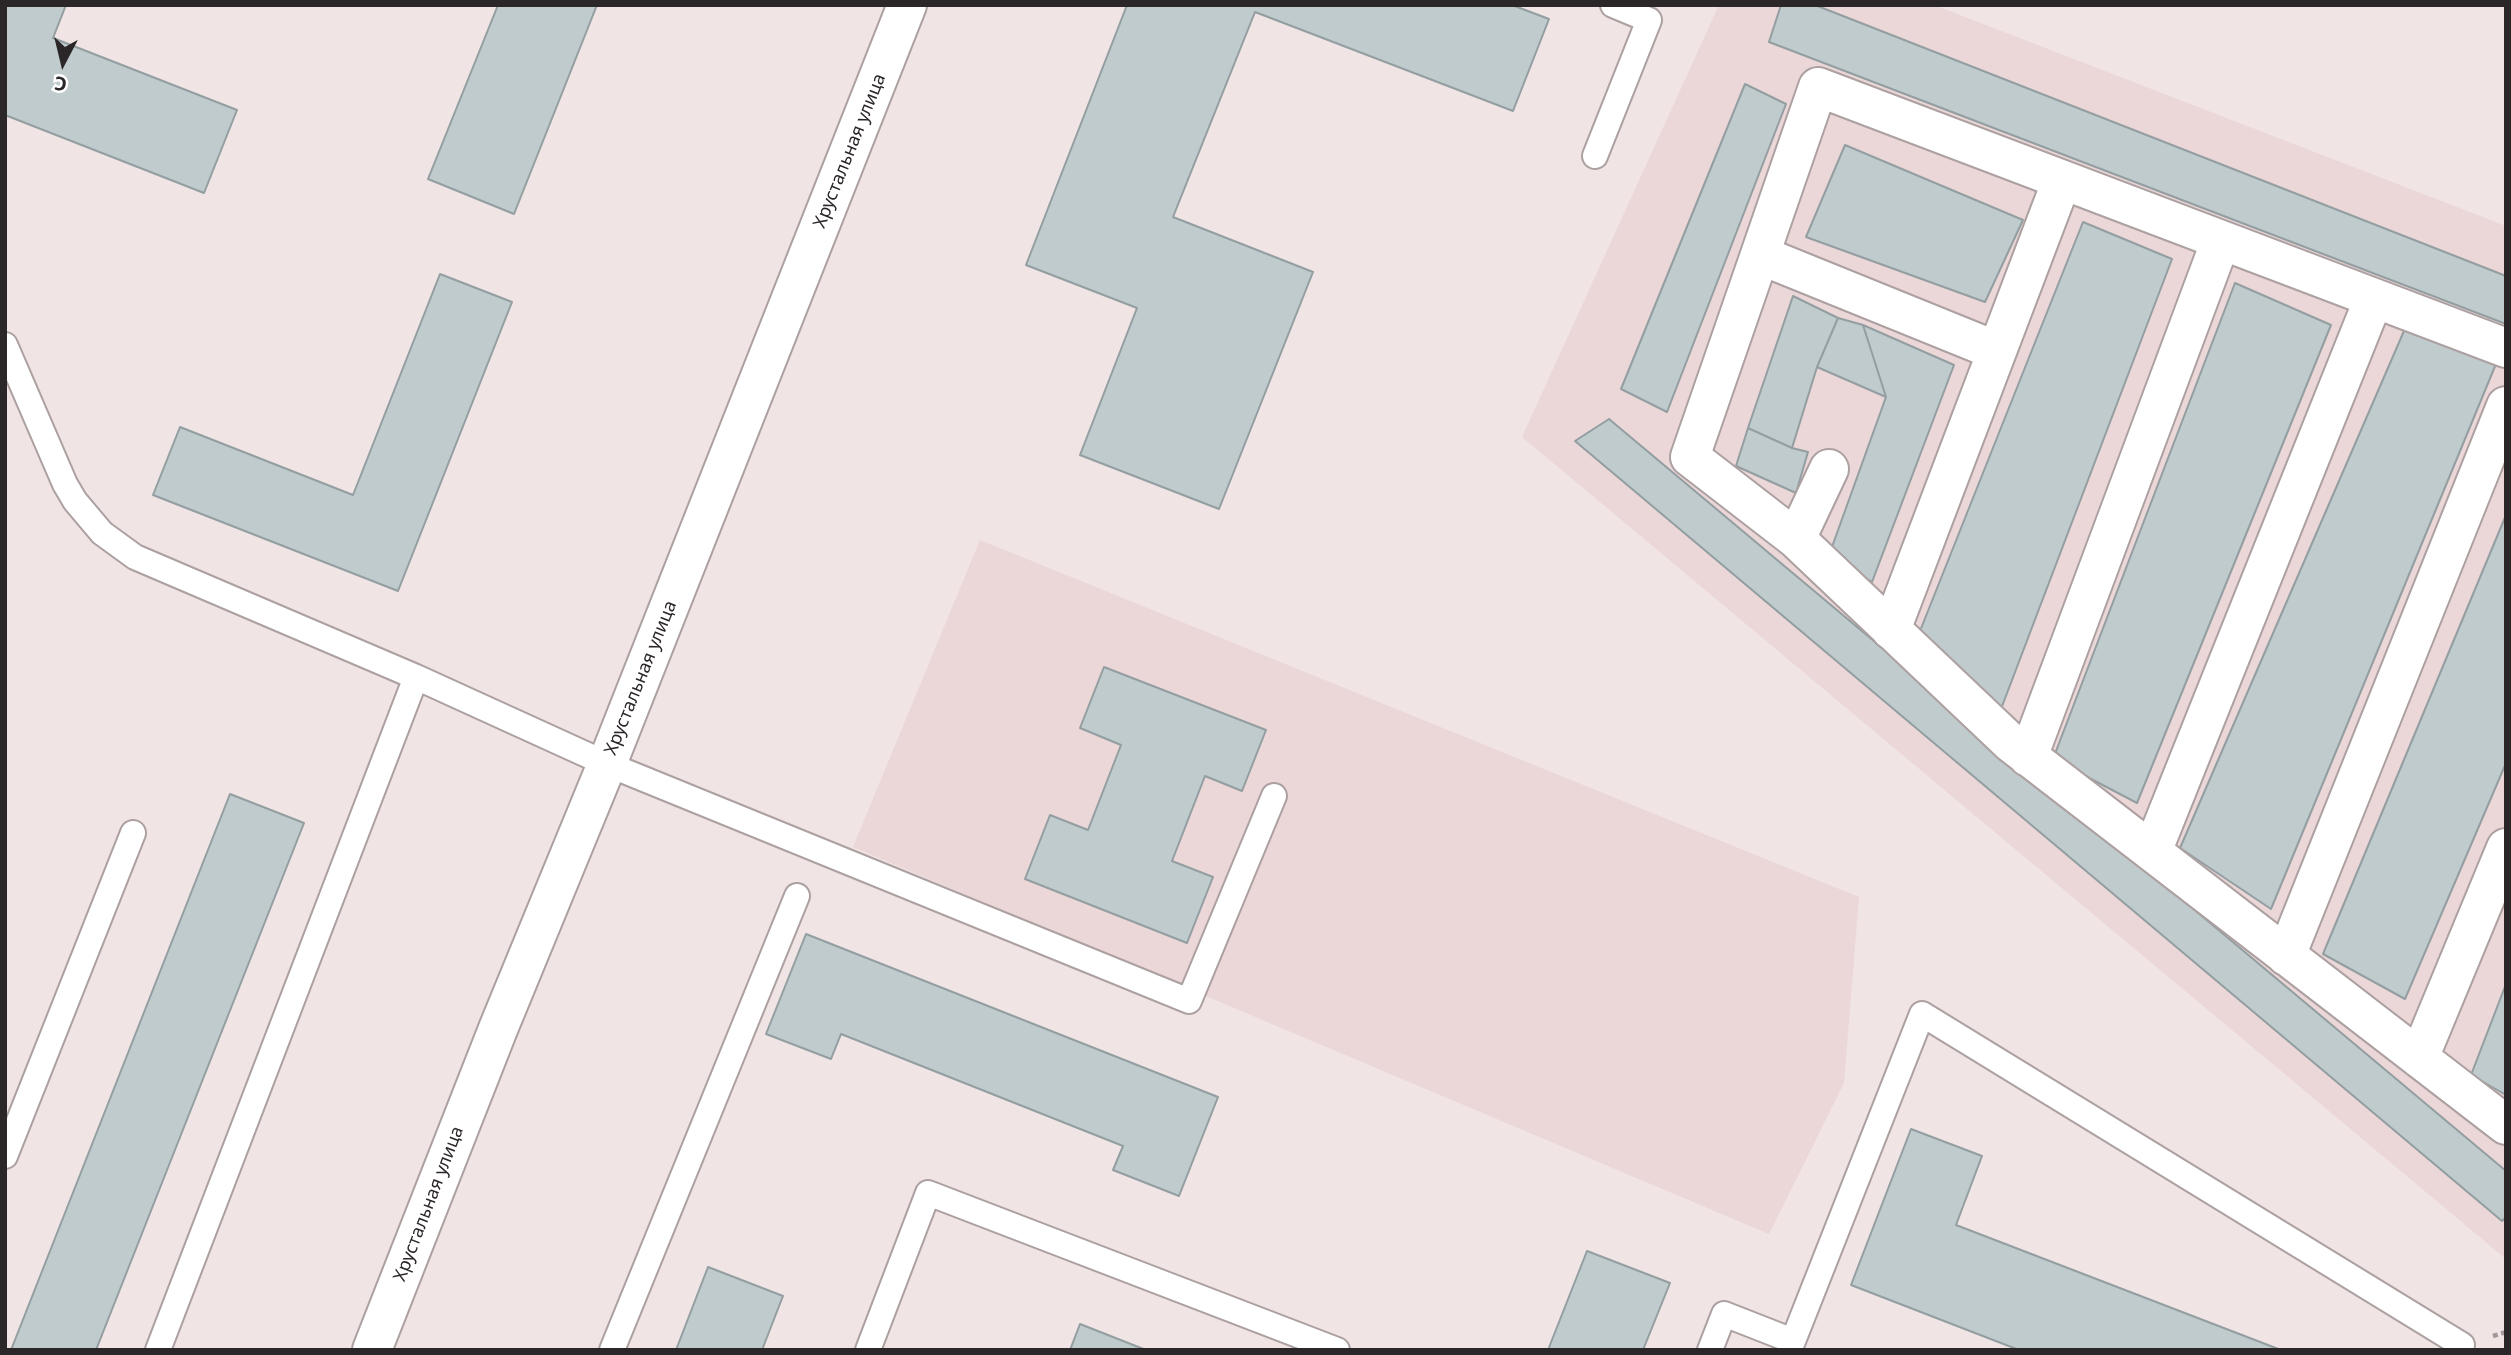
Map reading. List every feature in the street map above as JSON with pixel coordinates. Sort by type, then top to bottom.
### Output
[{"type":"street","name":"Хрустальная улица","points":[[372,1350],[907,5]]},
{"type":"street","points":[[2506,348],[1818,87],[1690,457],[1796,539],[2028,757],[2506,1125]]},
{"type":"street","points":[[1891,629],[2062,180]]},
{"type":"street","points":[[2028,757],[2221,240]]},
{"type":"street","points":[[1760,254],[1997,351]]},
{"type":"street","points":[[2152,852],[2374,298]]},
{"type":"street","points":[[2286,956],[2506,406]]},
{"type":"street","points":[[1796,539],[1829,469]]},
{"type":"street","points":[[2419,1058],[2506,848]]},
{"type":"lane","points":[[1595,156],[1649,20],[1613,5]]},
{"type":"lane","points":[[5,345],[65,484],[88,518],[118,547],[154,566],[416,677],[607,764],[1189,1001],[1274,796]]},
{"type":"lane","points":[[158,1350],[416,677]]},
{"type":"lane","points":[[5,1156],[133,833]]},
{"type":"lane","points":[[612,1350],[797,895]]},
{"type":"lane","points":[[1710,1350],[1724,1314],[1791,1345],[1922,1014],[2462,1345],[2460,1350]]},
{"type":"lane","points":[[868,1350],[928,1193],[1337,1350]]},
{"type":"shaded area","points":[[1719,5],[1934,5],[2506,226],[2506,1259],[1522,437]]},
{"type":"shaded area","points":[[980,540],[1859,897],[1844,1083],[1769,1234],[853,847]]},
{"type":"building","points":[[5,5],[66,5],[53,38],[237,110],[204,193],[5,115]]},
{"type":"building","points":[[498,5],[597,5],[514,214],[428,179]]},
{"type":"building","points":[[1127,5],[1512,5],[1549,19],[1513,111],[1255,12],[1173,217],[1313,272],[1219,509],[1080,455],[1137,308],[1026,265]]},
{"type":"building","points":[[1781,5],[1815,5],[2506,276],[2506,324],[1769,42]]},
{"type":"building","points":[[1745,84],[1786,104],[1667,412],[1621,389]]},
{"type":"building","points":[[1845,145],[2023,220],[1985,302],[1806,237]]},
{"type":"building","points":[[2083,222],[2172,259],[2001,709],[1918,636]]},
{"type":"building","points":[[440,274],[512,302],[398,591],[153,495],[180,427],[353,495]]},
{"type":"building","points":[[2235,283],[2331,325],[2137,803],[2053,759]]},
{"type":"building","points":[[1793,296],[1838,318],[1817,367],[1792,448],[1748,428]]},
{"type":"building","points":[[1838,318],[1863,325],[1886,397],[1817,367]]},
{"type":"building","points":[[2407,324],[2498,359],[2271,909],[2180,848]]},
{"type":"building","points":[[1863,325],[1954,365],[1872,582],[1828,558],[1886,397]]},
{"type":"building","points":[[1609,419],[2506,1171],[2506,1217],[2502,1221],[1575,441]]},
{"type":"building","points":[[1748,428],[1792,448],[1808,452],[1796,493],[1736,466]]},
{"type":"building","points":[[2506,515],[2506,763],[2405,999],[2323,954]]},
{"type":"building","points":[[1104,667],[1266,730],[1242,791],[1205,776],[1172,861],[1213,877],[1187,943],[1025,879],[1050,815],[1088,830],[1121,745],[1080,728]]},
{"type":"building","points":[[230,794],[304,823],[96,1350],[11,1350]]},
{"type":"building","points":[[806,934],[1218,1097],[1179,1196],[1113,1170],[1123,1146],[841,1034],[831,1059],[766,1034]]},
{"type":"building","points":[[2506,984],[2506,1095],[2471,1075]]},
{"type":"building","points":[[1911,1129],[1982,1156],[1956,1225],[2281,1350],[2019,1350],[1851,1285]]},
{"type":"building","points":[[1587,1251],[1670,1283],[1643,1350],[1548,1350]]},
{"type":"building","points":[[708,1267],[783,1296],[762,1350],[676,1350]]},
{"type":"building","points":[[1080,1324],[1146,1350],[1070,1350]]}]
